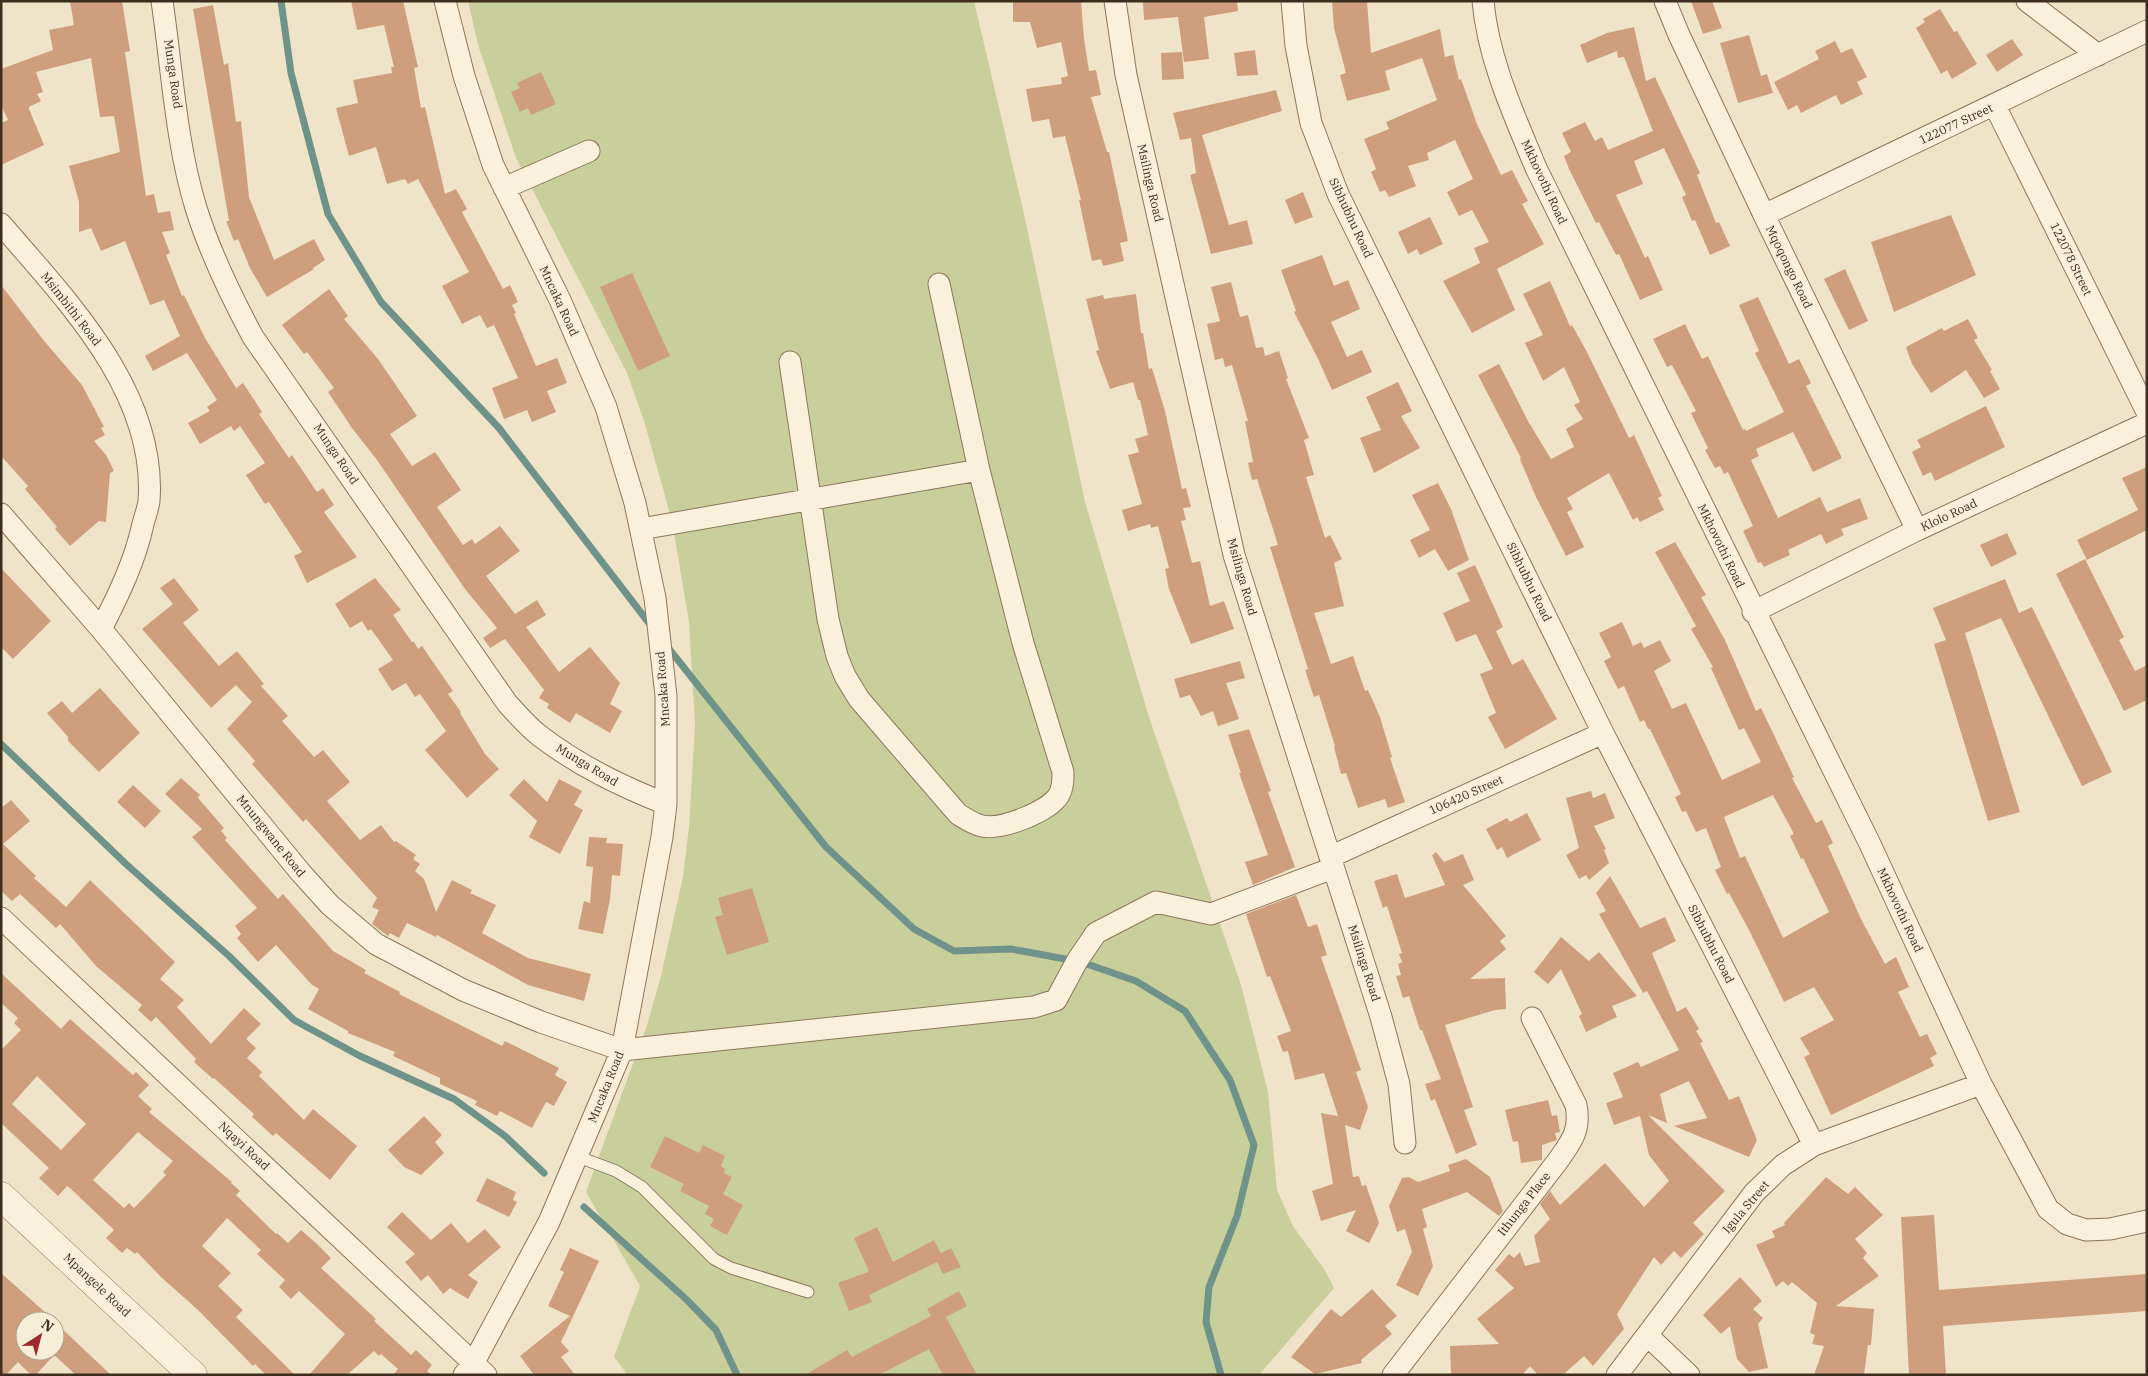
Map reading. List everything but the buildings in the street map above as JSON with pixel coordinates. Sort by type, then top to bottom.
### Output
[{"type":"street","name":"Munga Road","points":[[162,1],[185,162],[196,208],[230,296],[253,337],[507,703],[539,735],[575,761],[618,785],[666,804]]},
{"type":"street","name":"Mncaka Road","points":[[446,1],[464,76],[493,165],[560,300],[606,407],[641,530],[655,598],[666,696],[666,804],[660,847],[622,1050],[544,1231],[475,1370]]},
{"type":"street","name":"Msilinga Road","points":[[1115,1],[1130,94],[1234,555],[1381,1018],[1399,1084],[1405,1143]]},
{"type":"street","name":"Sibhubhu Road","points":[[1292,1],[1296,46],[1311,123],[1338,194],[1603,734],[1814,1145]]},
{"type":"street","name":"Mkhovothi Road","points":[[1483,1],[1484,18],[1503,87],[1536,168],[1753,612],[1869,842],[1981,1084],[2048,1209],[2067,1224],[2086,1230],[2110,1229],[2147,1222]]},
{"type":"street","name":"Mqoqongo Road","points":[[1665,1],[1682,42],[1764,216],[1917,530]]},
{"type":"street","points":[[2027,1],[2098,55]]},
{"type":"street","name":"122077 Street","points":[[1764,216],[2147,31]]},
{"type":"street","name":"122078 Street","points":[[1995,106],[2147,412]]},
{"type":"street","points":[[504,188],[589,151]]},
{"type":"street","name":"Msimbithi Road","points":[[1,224],[92,332],[114,368],[136,415],[145,445],[148,502],[137,552],[101,629]]},
{"type":"street","points":[[790,362],[828,619],[837,656],[845,676],[858,699],[958,814],[977,824],[998,826],[1016,821],[1051,804],[1060,794],[1063,772],[1023,643],[979,470],[939,284]]},
{"type":"street","name":"Klolo Road","points":[[1753,612],[1917,530],[2147,423]]},
{"type":"street","points":[[641,530],[979,470]]},
{"type":"street","name":"Mnungwane Road","points":[[1,514],[101,629],[305,878],[330,905],[376,944],[463,990],[541,1022],[622,1050]]},
{"type":"street","name":"106420 Street","points":[[622,1050],[1034,1007],[1056,1000],[1077,961],[1096,933],[1156,902],[1211,914],[1331,862],[1603,734]]},
{"type":"street","name":"Nqayi Road","points":[[1,918],[475,1370]]},
{"type":"street","name":"Ithunga Place","points":[[1393,1375],[1557,1162],[1571,1143],[1576,1131],[1579,1118],[1576,1105],[1532,1018]]},
{"type":"street","name":"Igula Street","points":[[1617,1375],[1754,1193],[1783,1165],[1814,1145],[1981,1084]]},
{"type":"street","name":"Mpangele Road","points":[[1,1196],[193,1375]]},
{"type":"street","points":[[1647,1335],[1689,1375]]},
{"type":"lane","points":[[576,1156],[630,1178],[642,1187],[714,1259],[731,1268],[808,1292]]},
{"type":"green space","points":[[468,1],[974,1],[1024,214],[1085,502],[1149,717],[1241,985],[1268,1092],[1277,1190],[1293,1226],[1324,1269],[1334,1288],[1259,1375],[628,1375],[614,1357],[640,1286],[586,1192],[647,1025],[661,976],[683,877],[689,827],[695,725],[689,622],[672,521],[644,421],[627,373],[516,158],[478,45]]},
{"type":"waterway","points":[[281,1],[291,73],[328,214],[381,302],[499,428],[652,627]]},
{"type":"waterway","points":[[666,645],[826,847],[914,929],[954,951],[1011,949],[1081,962],[1136,981],[1185,1011],[1230,1080],[1254,1145],[1237,1216],[1209,1287],[1206,1322],[1221,1375]]},
{"type":"waterway","points":[[1,744],[126,864],[229,956],[294,1020],[360,1056],[454,1099],[505,1136],[544,1173]]},
{"type":"waterway","points":[[584,1207],[687,1300],[716,1330],[737,1375]]}]
